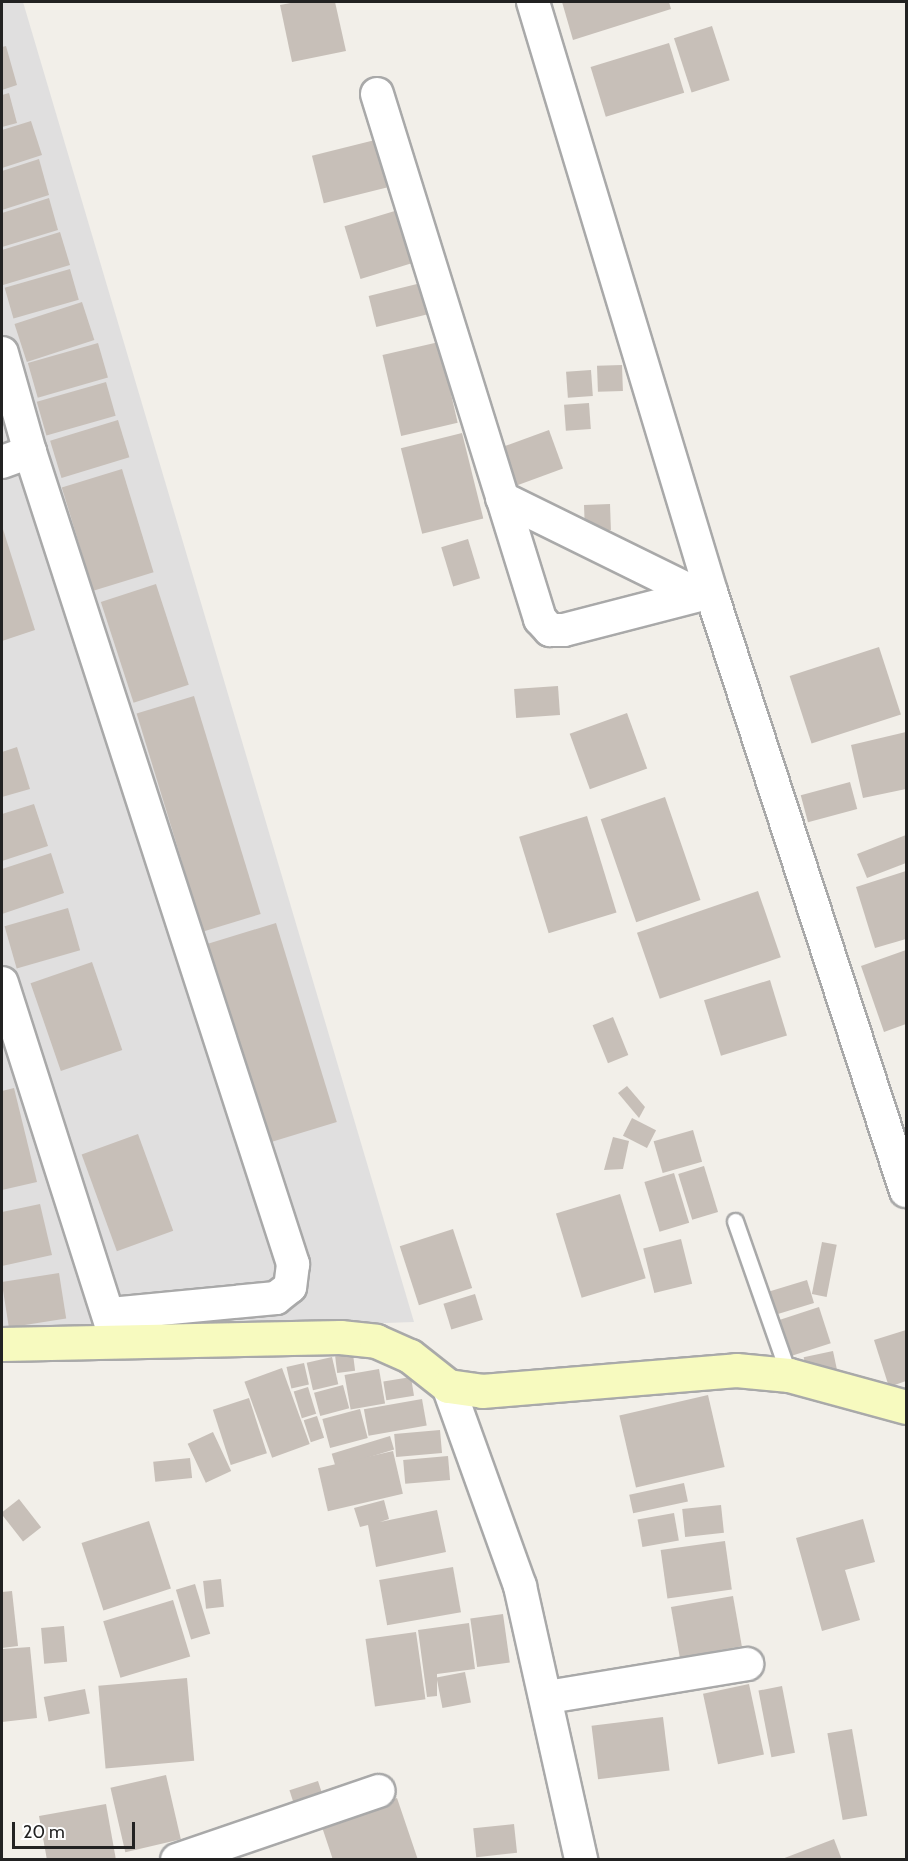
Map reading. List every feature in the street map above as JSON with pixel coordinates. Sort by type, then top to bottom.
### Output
[{"type":"street","points":[[533,2],[704,593],[906,1191]]},
{"type":"street","points":[[377,94],[540,619],[550,630],[704,593]]},
{"type":"street","points":[[2,352],[16,457],[293,1264],[290,1287],[276,1298],[113,1329],[2,1344]]},
{"type":"street","points":[[502,498],[704,593]]},
{"type":"street","points":[[2,983],[113,1329]]},
{"type":"street","points":[[113,1329],[340,1337],[376,1341],[410,1356],[448,1386],[482,1391],[736,1370],[789,1375],[906,1407]]},
{"type":"street","points":[[448,1386],[510,1554],[548,1697],[581,1860]]},
{"type":"street","points":[[548,1697],[747,1664]]},
{"type":"street","points":[[177,1860],[379,1791]]},
{"type":"lane","points":[[735,1221],[789,1375]]},
{"type":"shaded area","points":[[2,2],[23,2],[414,1322],[2,1336]]},
{"type":"building","points":[[296,2],[335,2],[346,51],[292,62],[280,5]]},
{"type":"building","points":[[562,2],[669,2],[671,9],[573,40]]},
{"type":"building","points":[[712,26],[730,80],[692,93],[674,38]]},
{"type":"building","points":[[669,43],[684,93],[606,117],[591,67]]},
{"type":"building","points":[[6,46],[17,85],[2,90],[2,47]]},
{"type":"building","points":[[9,93],[17,123],[2,127],[2,95]]},
{"type":"building","points":[[31,121],[42,155],[2,168],[2,130]]},
{"type":"building","points":[[375,140],[387,188],[324,203],[312,156]]},
{"type":"building","points":[[39,159],[49,195],[2,210],[2,171]]},
{"type":"building","points":[[49,198],[58,230],[2,247],[2,213]]},
{"type":"building","points":[[398,210],[414,263],[361,279],[344,226]]},
{"type":"building","points":[[60,232],[70,265],[3,285],[2,250]]},
{"type":"building","points":[[70,269],[79,300],[13,319],[5,288]]},
{"type":"building","points":[[421,283],[429,314],[376,327],[369,296]]},
{"type":"building","points":[[82,302],[94,340],[27,362],[14,324]]},
{"type":"building","points":[[439,342],[458,423],[401,436],[382,355]]},
{"type":"building","points":[[98,343],[108,378],[38,398],[28,363]]},
{"type":"building","points":[[622,365],[623,391],[598,392],[597,366]]},
{"type":"building","points":[[591,370],[593,396],[568,398],[566,372]]},
{"type":"building","points":[[106,382],[116,416],[46,435],[37,402]]},
{"type":"building","points":[[589,403],[591,429],[566,431],[564,405]]},
{"type":"building","points":[[118,420],[129,457],[62,478],[50,441]]},
{"type":"building","points":[[549,430],[563,469],[516,486],[502,447]]},
{"type":"building","points":[[462,433],[483,518],[422,534],[401,448]]},
{"type":"building","points":[[122,469],[154,572],[93,591],[62,487]]},
{"type":"building","points":[[610,504],[611,530],[585,531],[584,505]]},
{"type":"building","points":[[2,526],[35,630],[2,641]]},
{"type":"building","points":[[468,539],[480,578],[453,586],[441,547]]},
{"type":"building","points":[[156,584],[189,685],[134,703],[101,602]]},
{"type":"building","points":[[879,647],[901,715],[812,744],[790,676]]},
{"type":"building","points":[[558,686],[560,715],[516,718],[514,689]]},
{"type":"building","points":[[194,696],[261,914],[203,932],[137,714]]},
{"type":"building","points":[[627,713],[647,768],[590,789],[570,734]]},
{"type":"building","points":[[906,732],[906,789],[863,798],[851,745]]},
{"type":"building","points":[[17,747],[30,789],[2,797],[2,752]]},
{"type":"building","points":[[850,782],[857,809],[808,822],[801,795]]},
{"type":"building","points":[[665,797],[700,900],[636,922],[601,819]]},
{"type":"building","points":[[34,804],[48,846],[2,861],[2,814]]},
{"type":"building","points":[[587,816],[617,913],[549,933],[519,837]]},
{"type":"building","points":[[906,835],[906,863],[867,878],[857,854]]},
{"type":"building","points":[[51,853],[64,893],[2,914],[2,869]]},
{"type":"building","points":[[906,871],[906,939],[875,948],[856,887]]},
{"type":"building","points":[[758,891],[781,957],[660,999],[637,933]]},
{"type":"building","points":[[68,908],[80,950],[17,968],[5,926]]},
{"type":"building","points":[[276,923],[337,1122],[268,1143],[207,944]]},
{"type":"building","points":[[906,950],[906,1024],[884,1032],[861,966]]},
{"type":"building","points":[[92,962],[122,1050],[61,1071],[31,983]]},
{"type":"building","points":[[770,980],[787,1035],[721,1056],[704,1000]]},
{"type":"building","points":[[613,1017],[628,1055],[608,1063],[593,1025]]},
{"type":"building","points":[[627,1086],[645,1107],[639,1118],[618,1093]]},
{"type":"building","points":[[14,1088],[37,1182],[2,1190],[2,1091]]},
{"type":"building","points":[[632,1118],[656,1130],[647,1148],[623,1136]]},
{"type":"building","points":[[693,1130],[702,1162],[663,1173],[654,1141]]},
{"type":"building","points":[[138,1134],[173,1231],[117,1251],[82,1155]]},
{"type":"building","points":[[613,1137],[629,1141],[623,1169],[604,1170]]},
{"type":"building","points":[[704,1166],[718,1212],[692,1220],[678,1174]]},
{"type":"building","points":[[674,1173],[689,1223],[660,1232],[644,1182]]},
{"type":"building","points":[[620,1194],[646,1278],[582,1298],[556,1214]]},
{"type":"building","points":[[40,1204],[52,1255],[2,1266],[2,1212]]},
{"type":"building","points":[[453,1229],[472,1288],[419,1305],[400,1246]]},
{"type":"building","points":[[681,1239],[692,1284],[654,1293],[643,1248]]},
{"type":"building","points":[[822,1242],[837,1245],[827,1297],[812,1294]]},
{"type":"building","points":[[59,1273],[66,1318],[9,1328],[2,1282]]},
{"type":"building","points":[[807,1280],[814,1303],[773,1316],[766,1293]]},
{"type":"building","points":[[475,1294],[483,1320],[451,1329],[443,1304]]},
{"type":"building","points":[[819,1307],[831,1343],[788,1357],[776,1321]]},
{"type":"building","points":[[906,1330],[906,1381],[889,1387],[874,1340]]},
{"type":"building","points":[[833,1351],[837,1370],[808,1376],[804,1357]]},
{"type":"building","points":[[353,1354],[355,1371],[337,1373],[335,1356]]},
{"type":"building","points":[[332,1357],[338,1384],[313,1390],[307,1363]]},
{"type":"building","points":[[304,1363],[309,1384],[291,1388],[286,1367]]},
{"type":"building","points":[[282,1368],[310,1444],[272,1458],[244,1382]]},
{"type":"building","points":[[379,1369],[385,1403],[351,1410],[345,1375]]},
{"type":"building","points":[[411,1377],[414,1396],[386,1400],[383,1381]]},
{"type":"building","points":[[343,1385],[349,1408],[320,1416],[314,1393]]},
{"type":"building","points":[[308,1387],[316,1414],[302,1418],[294,1391]]},
{"type":"building","points":[[708,1395],[725,1467],[636,1488],[619,1415]]},
{"type":"building","points":[[249,1398],[267,1453],[231,1465],[213,1410]]},
{"type":"building","points":[[422,1399],[427,1426],[369,1436],[364,1409]]},
{"type":"building","points":[[360,1409],[368,1438],[330,1448],[322,1419]]},
{"type":"building","points":[[317,1416],[324,1438],[311,1442],[304,1420]]},
{"type":"building","points":[[440,1430],[442,1453],[396,1457],[394,1434]]},
{"type":"building","points":[[213,1432],[231,1471],[206,1483],[188,1444]]},
{"type":"building","points":[[390,1436],[394,1449],[336,1467],[332,1454]]},
{"type":"building","points":[[393,1451],[403,1494],[328,1511],[318,1468]]},
{"type":"building","points":[[448,1456],[450,1480],[405,1484],[403,1460]]},
{"type":"building","points":[[190,1458],[192,1478],[155,1482],[153,1462]]},
{"type":"building","points":[[684,1483],[688,1502],[633,1513],[629,1495]]},
{"type":"building","points":[[19,1499],[41,1527],[23,1542],[2,1515]]},
{"type":"building","points":[[384,1500],[389,1519],[380,1522],[437,1510],[446,1552],[376,1567],[368,1525],[360,1527],[354,1508]]},
{"type":"building","points":[[721,1505],[724,1533],[685,1537],[682,1509]]},
{"type":"building","points":[[674,1513],[679,1541],[642,1547],[638,1519]]},
{"type":"building","points":[[863,1519],[875,1562],[845,1570],[860,1620],[822,1631],[796,1538]]},
{"type":"building","points":[[149,1521],[171,1589],[103,1610],[81,1543]]},
{"type":"building","points":[[725,1541],[732,1590],[667,1599],[661,1550]]},
{"type":"building","points":[[453,1567],[461,1612],[387,1625],[379,1580]]},
{"type":"building","points":[[221,1579],[224,1607],[206,1609],[203,1581]]},
{"type":"building","points":[[195,1584],[210,1634],[191,1640],[176,1590]]},
{"type":"building","points":[[12,1591],[18,1646],[2,1648],[2,1592]]},
{"type":"building","points":[[733,1596],[742,1646],[680,1657],[671,1607]]},
{"type":"building","points":[[173,1600],[190,1656],[120,1678],[103,1621]]},
{"type":"building","points":[[503,1614],[510,1663],[477,1667],[470,1619]]},
{"type":"building","points":[[469,1623],[475,1669],[437,1674],[437,1696],[427,1697],[418,1630]]},
{"type":"building","points":[[64,1626],[67,1662],[44,1664],[41,1628]]},
{"type":"building","points":[[416,1632],[425,1699],[375,1706],[365,1639]]},
{"type":"building","points":[[30,1647],[37,1718],[2,1722],[2,1649]]},
{"type":"building","points":[[465,1672],[471,1702],[442,1708],[437,1678]]},
{"type":"building","points":[[187,1678],[194,1761],[106,1768],[98,1686]]},
{"type":"building","points":[[749,1684],[764,1754],[718,1764],[703,1694]]},
{"type":"building","points":[[782,1686],[795,1753],[771,1757],[758,1691]]},
{"type":"building","points":[[85,1689],[90,1714],[49,1722],[44,1697]]},
{"type":"building","points":[[663,1717],[670,1771],[598,1779],[592,1726]]},
{"type":"building","points":[[852,1729],[867,1816],[843,1820],[827,1733]]},
{"type":"building","points":[[166,1775],[181,1839],[125,1852],[110,1788]]},
{"type":"building","points":[[318,1781],[326,1806],[298,1815],[289,1790]]},
{"type":"building","points":[[397,1798],[418,1860],[333,1860],[321,1824]]},
{"type":"building","points":[[106,1804],[116,1860],[47,1860],[39,1816]]},
{"type":"building","points":[[514,1824],[517,1853],[476,1857],[473,1828]]},
{"type":"building","points":[[834,1839],[842,1860],[782,1860],[782,1859]]}]
